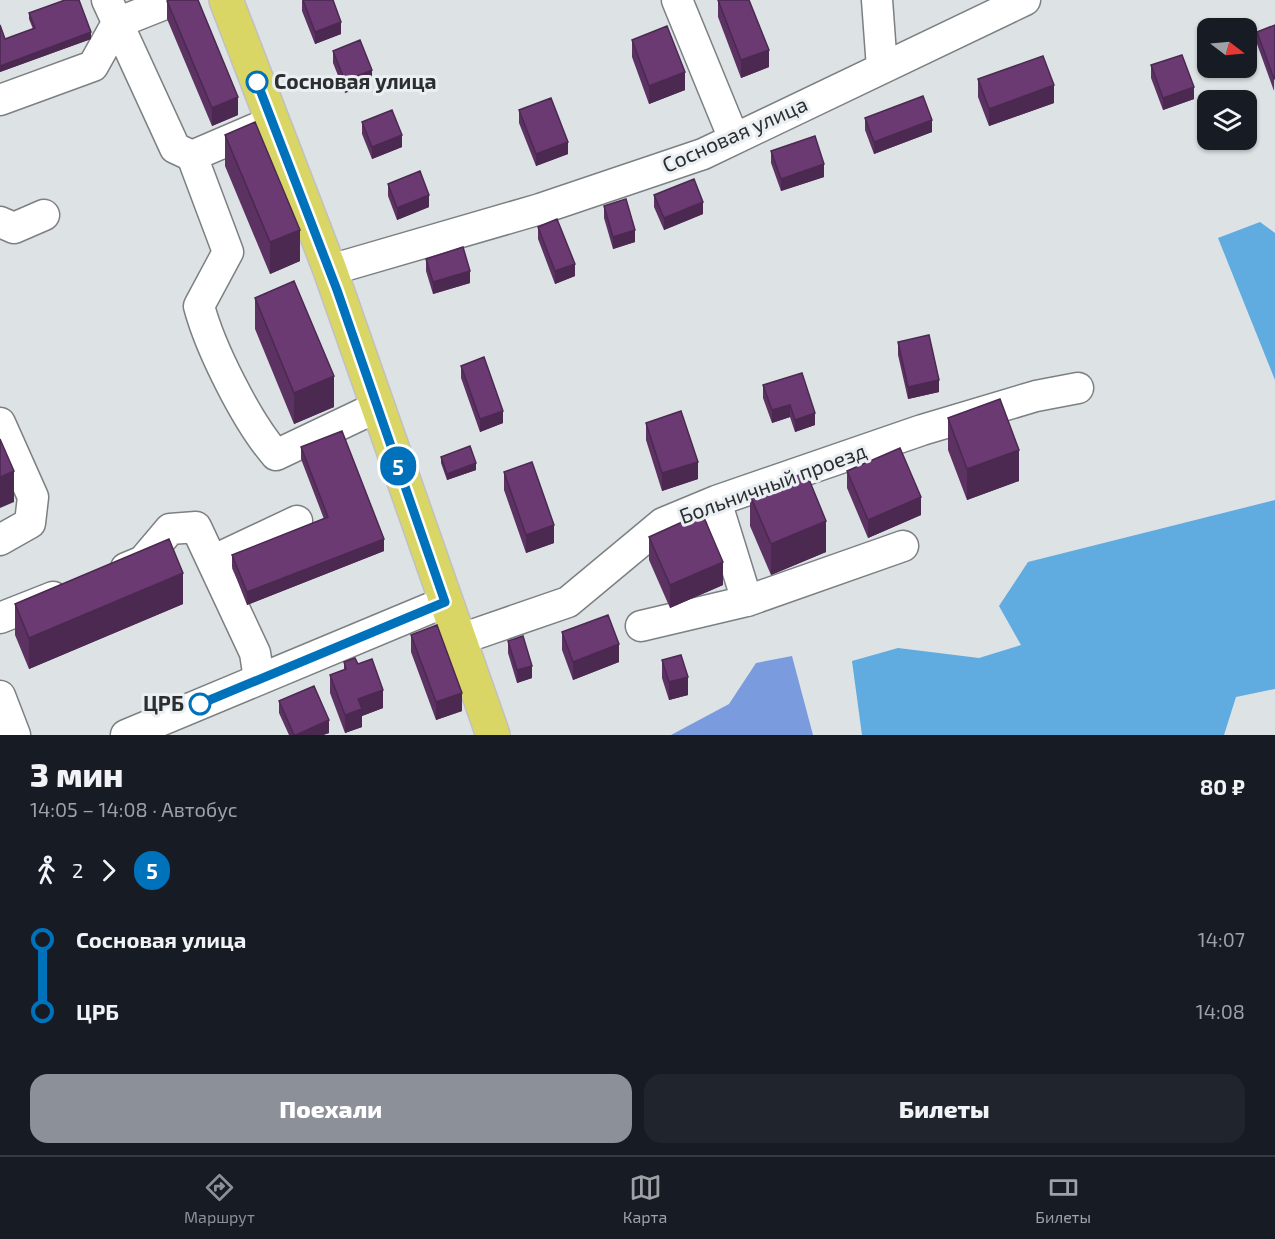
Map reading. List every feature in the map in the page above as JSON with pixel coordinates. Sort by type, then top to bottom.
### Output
[{"type":"main road","points":[[226,0],[330,270],[493,735]]},
{"type":"street","points":[[112,11],[175,0]]},
{"type":"street","points":[[677,0],[734,139]]},
{"type":"street","points":[[877,0],[882,68]]},
{"type":"street","name":"Сосновая улица","points":[[330,270],[540,209],[702,154],[1025,0]]},
{"type":"street","points":[[0,100],[93,66],[112,11]]},
{"type":"street","points":[[112,11],[175,148],[192,156],[228,252],[199,306],[205,330],[258,435],[276,455],[379,406]]},
{"type":"street","points":[[192,156],[273,122]]},
{"type":"street","points":[[0,222],[15,228],[44,214]]},
{"type":"street","name":"Больничный проезд","points":[[126,735],[259,679],[451,618],[568,602],[663,523],[716,501],[922,430],[1027,399],[1078,388]]},
{"type":"street","points":[[0,423],[33,497],[30,523],[0,540]]},
{"type":"street","points":[[716,501],[747,601]]},
{"type":"street","points":[[212,561],[297,521]]},
{"type":"street","points":[[0,618],[143,561],[170,529],[196,527],[255,653],[259,679]]},
{"type":"street","points":[[641,626],[747,601],[903,546]]},
{"type":"street","points":[[0,696],[15,735]]},
{"type":"shaded area","points":[[1260,222],[1275,233],[1275,380],[1218,238]]},
{"type":"shaded area","points":[[1275,500],[1275,689],[1236,697],[1224,735],[862,735],[852,661],[898,648],[979,658],[1021,645],[999,606],[1028,562]]},
{"type":"shaded area","points":[[792,656],[813,735],[671,735],[729,704],[756,663]]},
{"type":"building","points":[[65,0],[79,0],[91,32],[0,66],[0,25],[5,39],[35,28],[29,13]]},
{"type":"building","points":[[198,0],[238,97],[212,108],[167,1]]},
{"type":"building","points":[[303,0],[333,0],[341,22],[315,32]]},
{"type":"building","points":[[718,0],[749,0],[769,50],[741,60]]},
{"type":"building","points":[[1275,25],[1274,79],[1257,32]]},
{"type":"building","points":[[667,26],[685,72],[649,86],[632,40]]},
{"type":"building","points":[[360,40],[372,70],[345,81],[333,51]]},
{"type":"building","points":[[1182,55],[1194,87],[1163,98],[1151,65]]},
{"type":"building","points":[[1043,56],[1054,85],[989,109],[978,79]]},
{"type":"building","points":[[923,96],[932,120],[874,142],[865,118]]},
{"type":"building","points":[[551,98],[568,142],[536,154],[519,110]]},
{"type":"building","points":[[392,110],[402,135],[372,147],[362,122]]},
{"type":"building","points":[[255,122],[300,230],[270,242],[225,135]]},
{"type":"building","points":[[815,136],[824,164],[781,179],[771,151]]},
{"type":"building","points":[[420,171],[429,195],[397,208],[388,184]]},
{"type":"building","points":[[694,179],[703,202],[664,218],[654,195]]},
{"type":"building","points":[[626,199],[635,230],[613,237],[604,206]]},
{"type":"building","points":[[557,219],[575,264],[555,271],[538,227]]},
{"type":"building","points":[[463,247],[470,271],[433,282],[426,259]]},
{"type":"building","points":[[294,281],[334,376],[294,393],[255,298]]},
{"type":"building","points":[[929,335],[939,380],[908,387],[898,342]]},
{"type":"building","points":[[484,357],[503,411],[480,419],[461,366]]},
{"type":"building","points":[[802,373],[815,413],[795,420],[790,405],[772,410],[763,385]]},
{"type":"building","points":[[1000,399],[1019,450],[967,469],[948,418]]},
{"type":"building","points":[[681,411],[698,462],[662,473],[646,423]]},
{"type":"building","points":[[342,431],[384,539],[247,592],[232,555],[328,517],[301,447]]},
{"type":"building","points":[[0,439],[14,471],[0,477]]},
{"type":"building","points":[[470,446],[476,463],[447,474],[441,457]]},
{"type":"building","points":[[900,448],[921,497],[868,520],[847,471]]},
{"type":"building","points":[[532,462],[554,525],[526,535],[504,472]]},
{"type":"building","points":[[806,472],[826,521],[771,544],[750,495]]},
{"type":"building","points":[[702,513],[723,562],[670,585],[649,537]]},
{"type":"building","points":[[169,539],[183,573],[29,638],[15,604]]},
{"type":"building","points":[[608,615],[619,644],[573,662],[562,632]]},
{"type":"building","points":[[437,625],[462,693],[436,702],[411,635]]},
{"type":"building","points":[[523,636],[532,666],[517,670],[508,641]]},
{"type":"building","points":[[681,655],[688,677],[669,682],[662,660]]},
{"type":"building","points":[[355,658],[358,664],[372,659],[383,690],[358,699],[362,709],[345,715],[330,675],[346,669],[344,662]]},
{"type":"building","points":[[314,686],[329,720],[294,735],[279,701]]},
{"type":"bus line","name":"5","points":[[200,704],[445,602],[390,445],[379,406],[257,82]]},
{"type":"place","name":"Сосновая улица","points":[[257,82]]},
{"type":"place","name":"ЦРБ","points":[[200,704]]}]
